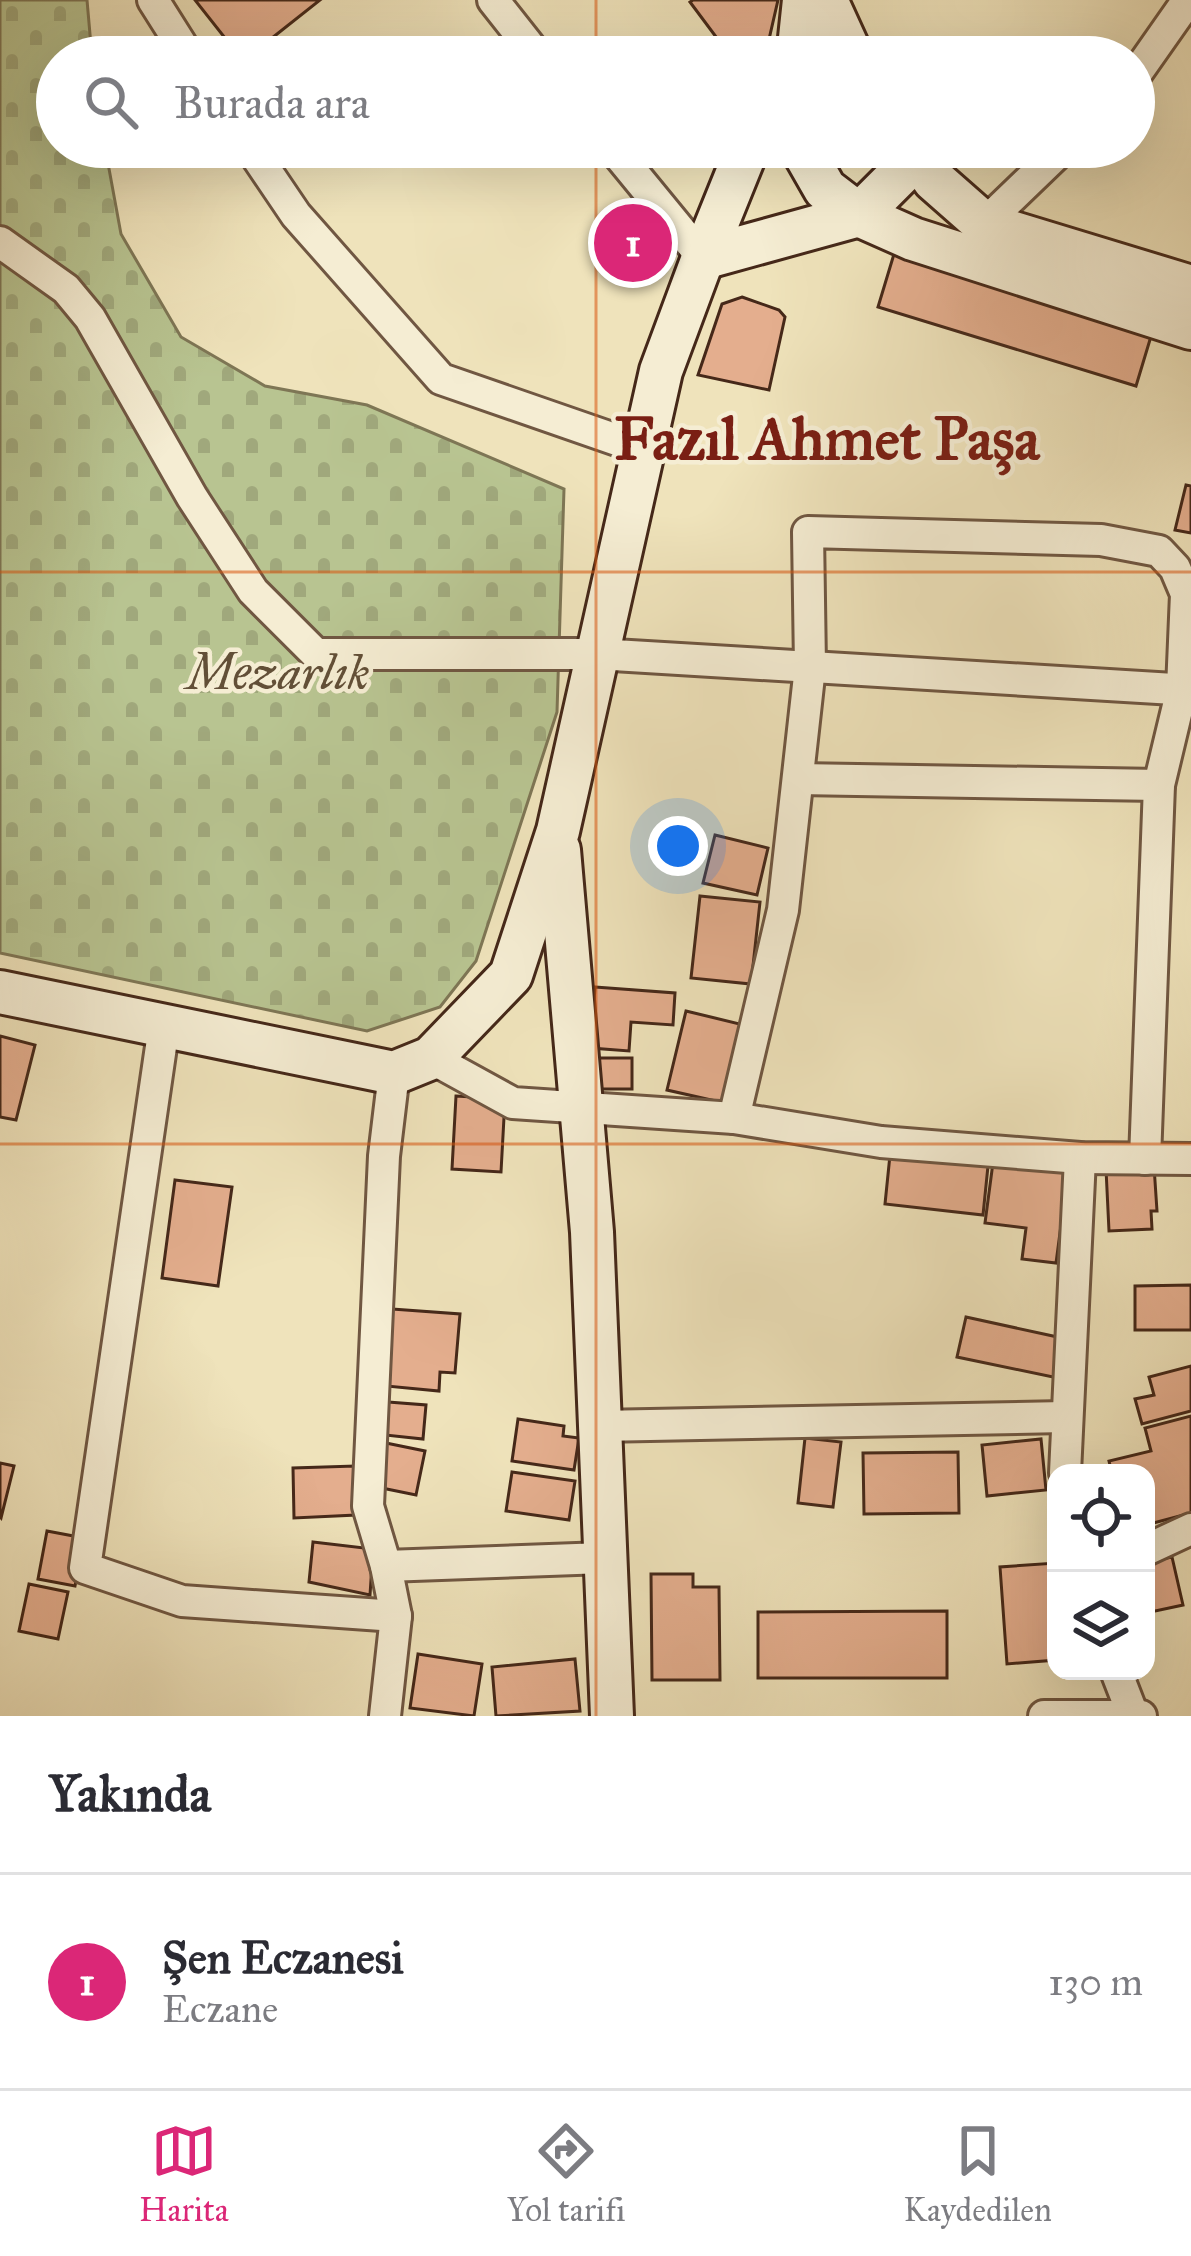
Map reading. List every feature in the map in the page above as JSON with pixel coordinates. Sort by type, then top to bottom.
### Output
[{"type":"street","points":[[153,0],[176,36]]},
{"type":"street","points":[[494,0],[522,36]]},
{"type":"street","points":[[800,36],[804,0]]},
{"type":"street","points":[[826,0],[842,36]]},
{"type":"street","points":[[1155,47],[1188,0]]},
{"type":"street","points":[[264,168],[296,215],[441,379],[643,449]]},
{"type":"street","points":[[629,168],[704,258]]},
{"type":"street","points":[[385,1716],[396,1616],[368,1506],[384,1156],[412,1065],[511,975],[558,830],[661,371],[739,168]]},
{"type":"street","points":[[813,168],[826,190],[859,215],[913,239],[1191,328]]},
{"type":"street","points":[[704,258],[859,215],[900,168]]},
{"type":"street","points":[[925,168],[984,224],[1191,287]]},
{"type":"street","points":[[984,224],[1042,168]]},
{"type":"street","points":[[0,242],[66,290],[90,317],[192,497],[254,591],[316,654],[597,654],[1187,689]]},
{"type":"street","points":[[734,1118],[783,910],[810,667],[808,532],[1101,540],[1160,551],[1175,568],[1186,594],[1187,689],[1159,785],[1145,1159]]},
{"type":"street","points":[[798,779],[1159,785]]},
{"type":"street","points":[[558,830],[592,1232],[613,1716]]},
{"type":"street","points":[[0,992],[164,1026],[412,1065],[513,1103],[734,1118],[881,1142],[1080,1158],[1191,1160]]},
{"type":"street","points":[[164,1026],[85,1568],[182,1601],[396,1616]]},
{"type":"street","points":[[1065,1464],[1080,1158]]},
{"type":"street","points":[[599,1426],[1065,1417]]},
{"type":"street","points":[[1155,1546],[1191,1529]]},
{"type":"street","points":[[386,1566],[604,1558]]},
{"type":"street","points":[[1045,1716],[1137,1715],[1120,1680]]},
{"type":"green space","name":"Mezarlık","points":[[0,0],[87,0],[90,36],[36,36],[36,168],[109,168],[121,234],[181,337],[265,386],[367,405],[564,489],[557,712],[476,961],[440,1007],[367,1031],[0,953]]},
{"type":"building","points":[[195,0],[320,0],[275,36],[223,36]]},
{"type":"building","points":[[778,0],[770,36],[715,36],[690,2]]},
{"type":"building","points":[[894,254],[1152,333],[1136,386],[878,307]]},
{"type":"building","points":[[742,297],[779,310],[785,317],[769,390],[698,375],[722,304]]},
{"type":"building","points":[[1186,485],[1191,486],[1191,533],[1175,530]]},
{"type":"building","points":[[715,835],[768,848],[757,895],[703,883]]},
{"type":"building","points":[[700,896],[760,902],[751,984],[691,978]]},
{"type":"building","points":[[595,987],[675,993],[673,1025],[631,1022],[629,1051],[591,1048]]},
{"type":"building","points":[[686,1011],[748,1026],[729,1104],[667,1090]]},
{"type":"building","points":[[0,1036],[35,1045],[16,1120],[0,1117]]},
{"type":"building","points":[[590,1058],[632,1058],[632,1089],[590,1089]]},
{"type":"building","points":[[456,1096],[505,1099],[501,1172],[452,1169]]},
{"type":"building","points":[[890,1155],[988,1166],[983,1215],[885,1204]]},
{"type":"building","points":[[994,1155],[1069,1165],[1056,1263],[1022,1259],[1026,1228],[985,1223]]},
{"type":"building","points":[[1154,1166],[1157,1211],[1151,1211],[1152,1229],[1109,1231],[1106,1169]]},
{"type":"building","points":[[175,1180],[232,1187],[218,1286],[162,1278]]},
{"type":"building","points":[[1191,1285],[1191,1330],[1135,1330],[1135,1286]]},
{"type":"building","points":[[392,1309],[460,1314],[455,1373],[440,1372],[439,1391],[386,1386]]},
{"type":"building","points":[[966,1317],[1062,1338],[1053,1377],[957,1357]]},
{"type":"building","points":[[1191,1366],[1191,1411],[1142,1424],[1135,1399],[1154,1395],[1149,1377]]},
{"type":"building","points":[[388,1402],[426,1405],[423,1439],[385,1435]]},
{"type":"building","points":[[1191,1416],[1191,1513],[1155,1523],[1155,1464],[1110,1464],[1151,1451],[1145,1428]]},
{"type":"building","points":[[518,1419],[564,1426],[563,1436],[579,1438],[574,1470],[512,1461]]},
{"type":"building","points":[[805,1438],[841,1442],[833,1507],[798,1503]]},
{"type":"building","points":[[1041,1439],[1046,1490],[987,1496],[982,1445]]},
{"type":"building","points":[[386,1443],[425,1451],[416,1495],[377,1487]]},
{"type":"building","points":[[958,1452],[959,1513],[864,1514],[863,1453]]},
{"type":"building","points":[[0,1463],[14,1466],[1,1518],[0,1517]]},
{"type":"building","points":[[355,1466],[356,1515],[294,1518],[293,1468]]},
{"type":"building","points":[[512,1472],[575,1481],[569,1520],[506,1511]]},
{"type":"building","points":[[47,1531],[84,1538],[75,1586],[38,1579]]},
{"type":"building","points":[[313,1542],[373,1549],[370,1595],[309,1582]]},
{"type":"building","points":[[1172,1557],[1183,1605],[1155,1611],[1155,1560]]},
{"type":"building","points":[[1047,1564],[1047,1661],[1007,1664],[1000,1567]]},
{"type":"building","points":[[651,1574],[693,1574],[693,1587],[719,1587],[720,1680],[652,1680]]},
{"type":"building","points":[[29,1584],[68,1592],[58,1639],[19,1631]]},
{"type":"building","points":[[947,1611],[947,1678],[758,1678],[758,1612]]},
{"type":"building","points":[[418,1654],[482,1664],[474,1716],[410,1708]]},
{"type":"building","points":[[575,1659],[580,1711],[496,1716],[492,1667]]},
{"type":"place","name":"Şen Eczanesi","points":[[633,243]]},
{"type":"district","name":"Fazıl Ahmet Paşa","points":[[827,438]]}]
